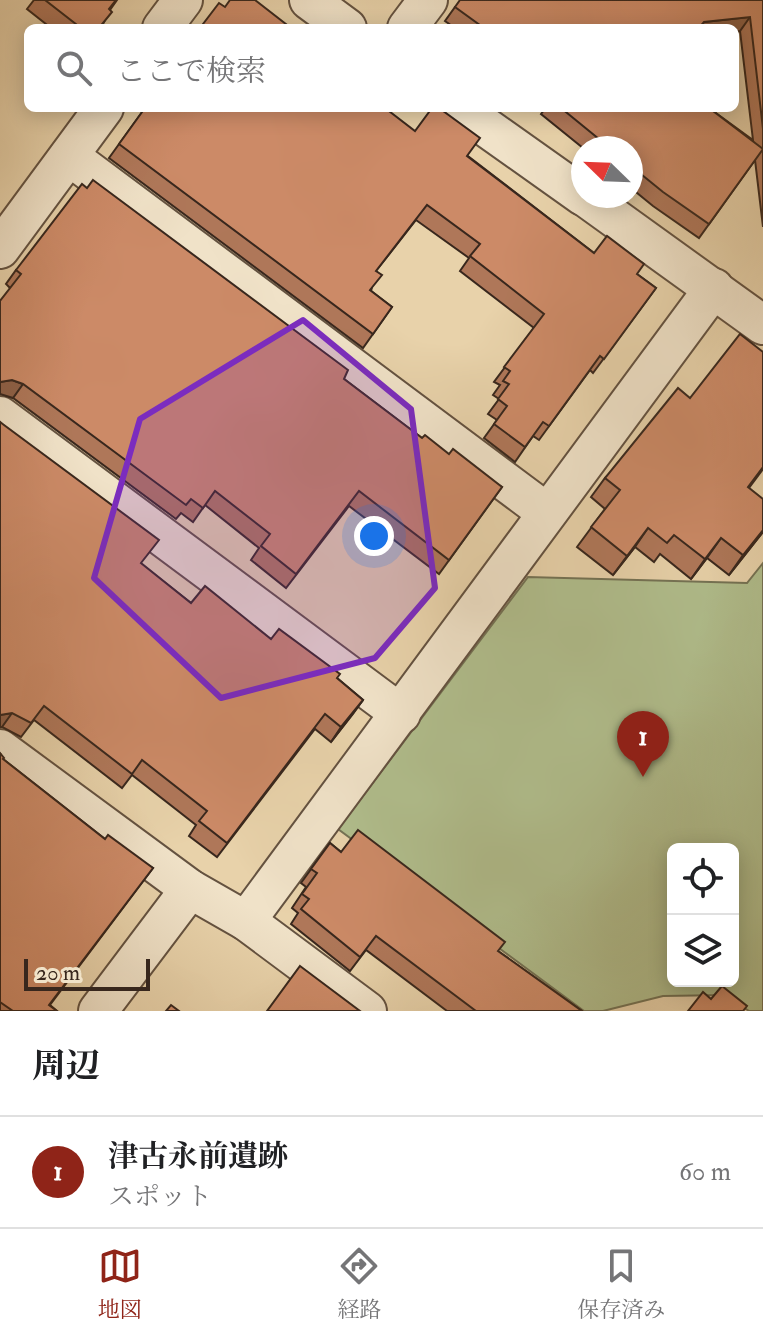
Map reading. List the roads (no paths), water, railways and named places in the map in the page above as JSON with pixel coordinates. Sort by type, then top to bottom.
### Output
[{"type":"street","points":[[165,24],[183,0]]},
{"type":"street","points":[[309,0],[342,24]]},
{"type":"street","points":[[410,24],[428,0]]},
{"type":"street","points":[[0,249],[101,112]]},
{"type":"street","points":[[465,112],[571,187]]},
{"type":"street","points":[[69,156],[546,512]]},
{"type":"street","points":[[600,208],[763,325]]},
{"type":"street","points":[[246,921],[714,288]]},
{"type":"street","points":[[0,416],[401,714]]},
{"type":"street","points":[[0,749],[190,889],[246,921],[367,1011]]},
{"type":"street","points":[[98,1011],[190,889]]},
{"type":"place","name":"津古永前遺跡","points":[[643,777]]}]
